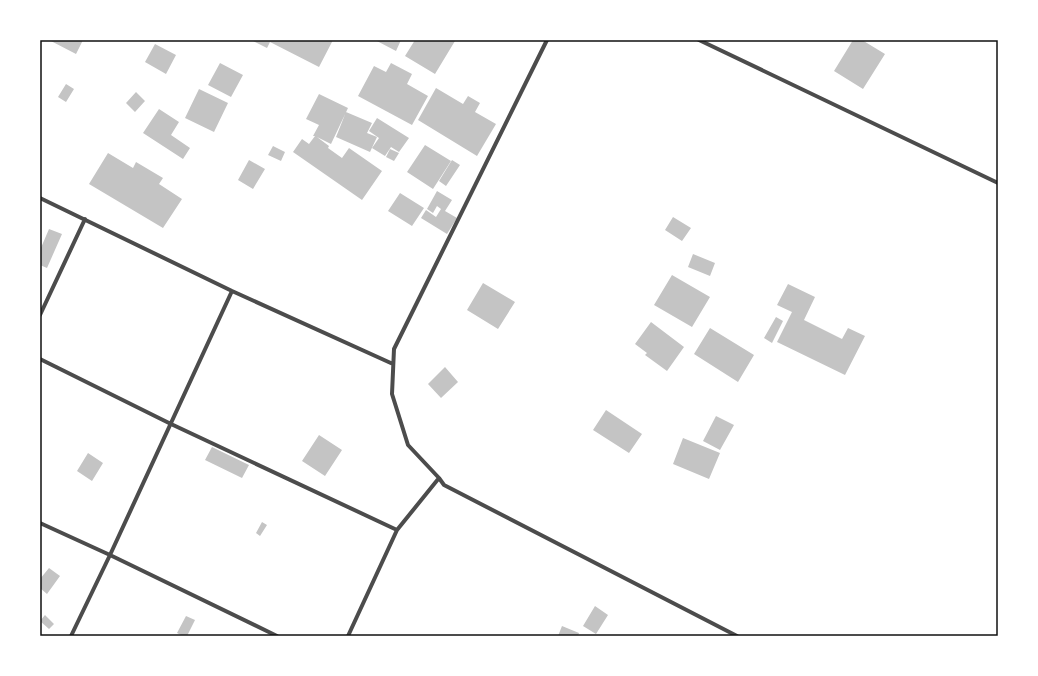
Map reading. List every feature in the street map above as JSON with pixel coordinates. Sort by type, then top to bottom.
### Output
[{"type":"street","points":[[547,40],[394,349],[392,394],[408,445],[444,485],[737,636]]},
{"type":"street","points":[[699,40],[998,183]]},
{"type":"street","points":[[40,198],[232,291],[393,364]]},
{"type":"street","points":[[40,315],[85,219]]},
{"type":"street","points":[[71,636],[232,291]]},
{"type":"street","points":[[40,359],[171,424],[397,530]]},
{"type":"street","points":[[348,636],[397,530],[439,478]]},
{"type":"street","points":[[40,523],[110,555],[277,636]]},
{"type":"building","points":[[49,40],[83,40],[76,54]]},
{"type":"building","points":[[251,40],[333,40],[319,67],[270,42],[267,48]]},
{"type":"building","points":[[375,40],[401,40],[396,51]]},
{"type":"building","points":[[415,40],[455,41],[435,74],[405,56]]},
{"type":"building","points":[[853,40],[862,40],[885,54],[863,89],[834,71]]},
{"type":"building","points":[[155,44],[176,55],[166,74],[145,62]]},
{"type":"building","points":[[220,63],[243,75],[231,97],[208,85]]},
{"type":"building","points":[[391,63],[412,74],[407,84],[428,96],[412,125],[358,96],[374,66],[386,72]]},
{"type":"building","points":[[66,84],[74,89],[66,102],[58,97]]},
{"type":"building","points":[[436,88],[463,104],[468,96],[480,103],[475,112],[496,124],[477,156],[418,120]]},
{"type":"building","points":[[199,89],[228,103],[214,132],[185,118]]},
{"type":"building","points":[[136,92],[145,101],[135,112],[126,103]]},
{"type":"building","points":[[319,94],[348,108],[331,144],[317,137],[329,146],[328,148],[342,158],[349,148],[382,171],[362,200],[293,152],[302,139],[309,144],[315,136],[313,136],[319,125],[306,119]]},
{"type":"building","points":[[159,109],[179,122],[171,135],[190,148],[183,159],[143,133]]},
{"type":"building","points":[[346,112],[372,123],[367,133],[377,137],[370,152],[336,137]]},
{"type":"building","points":[[377,118],[409,138],[399,152],[391,147],[385,156],[372,148],[379,138],[369,131]]},
{"type":"building","points":[[425,145],[451,161],[433,189],[407,172]]},
{"type":"building","points":[[273,146],[285,152],[281,161],[268,155]]},
{"type":"building","points":[[390,149],[399,153],[394,161],[386,157]]},
{"type":"building","points":[[108,153],[133,168],[136,162],[163,178],[159,184],[182,199],[163,228],[89,184]]},
{"type":"building","points":[[249,160],[265,169],[253,189],[238,180]]},
{"type":"building","points":[[452,160],[460,165],[446,186],[439,181]]},
{"type":"building","points":[[437,191],[452,200],[445,211],[457,218],[447,234],[421,218],[426,210],[436,217],[441,209],[437,206],[433,213],[427,209]]},
{"type":"building","points":[[400,193],[424,208],[412,226],[388,211]]},
{"type":"building","points":[[673,217],[691,228],[682,241],[665,230]]},
{"type":"building","points":[[49,229],[62,234],[47,268],[40,265],[40,250]]},
{"type":"building","points":[[693,254],[715,263],[710,276],[688,267]]},
{"type":"building","points":[[672,275],[710,297],[692,327],[654,305]]},
{"type":"building","points":[[483,283],[515,302],[498,329],[467,310]]},
{"type":"building","points":[[788,284],[815,297],[804,320],[842,339],[848,328],[865,336],[845,375],[777,342],[792,312],[777,305]]},
{"type":"building","points":[[776,317],[783,321],[772,343],[764,338]]},
{"type":"building","points":[[651,322],[684,347],[667,371],[645,355],[647,353],[635,344]]},
{"type":"building","points":[[710,328],[754,355],[738,382],[694,354]]},
{"type":"building","points":[[445,367],[458,382],[441,398],[428,384]]},
{"type":"building","points":[[606,410],[642,434],[629,453],[593,430]]},
{"type":"building","points":[[716,416],[734,425],[720,450],[703,441]]},
{"type":"building","points":[[319,435],[342,450],[325,476],[302,461]]},
{"type":"building","points":[[683,438],[720,453],[709,479],[673,464]]},
{"type":"building","points":[[212,447],[249,465],[242,478],[205,460]]},
{"type":"building","points":[[88,453],[103,463],[92,481],[77,471]]},
{"type":"building","points":[[262,522],[267,525],[260,536],[256,533]]},
{"type":"building","points":[[49,568],[60,576],[47,594],[40,588],[40,579]]},
{"type":"building","points":[[595,606],[608,615],[596,634],[583,626]]},
{"type":"building","points":[[45,615],[54,624],[49,629],[40,621]]},
{"type":"building","points":[[186,616],[195,620],[187,636],[183,636],[177,633]]},
{"type":"building","points":[[562,626],[579,633],[578,636],[558,636]]}]
